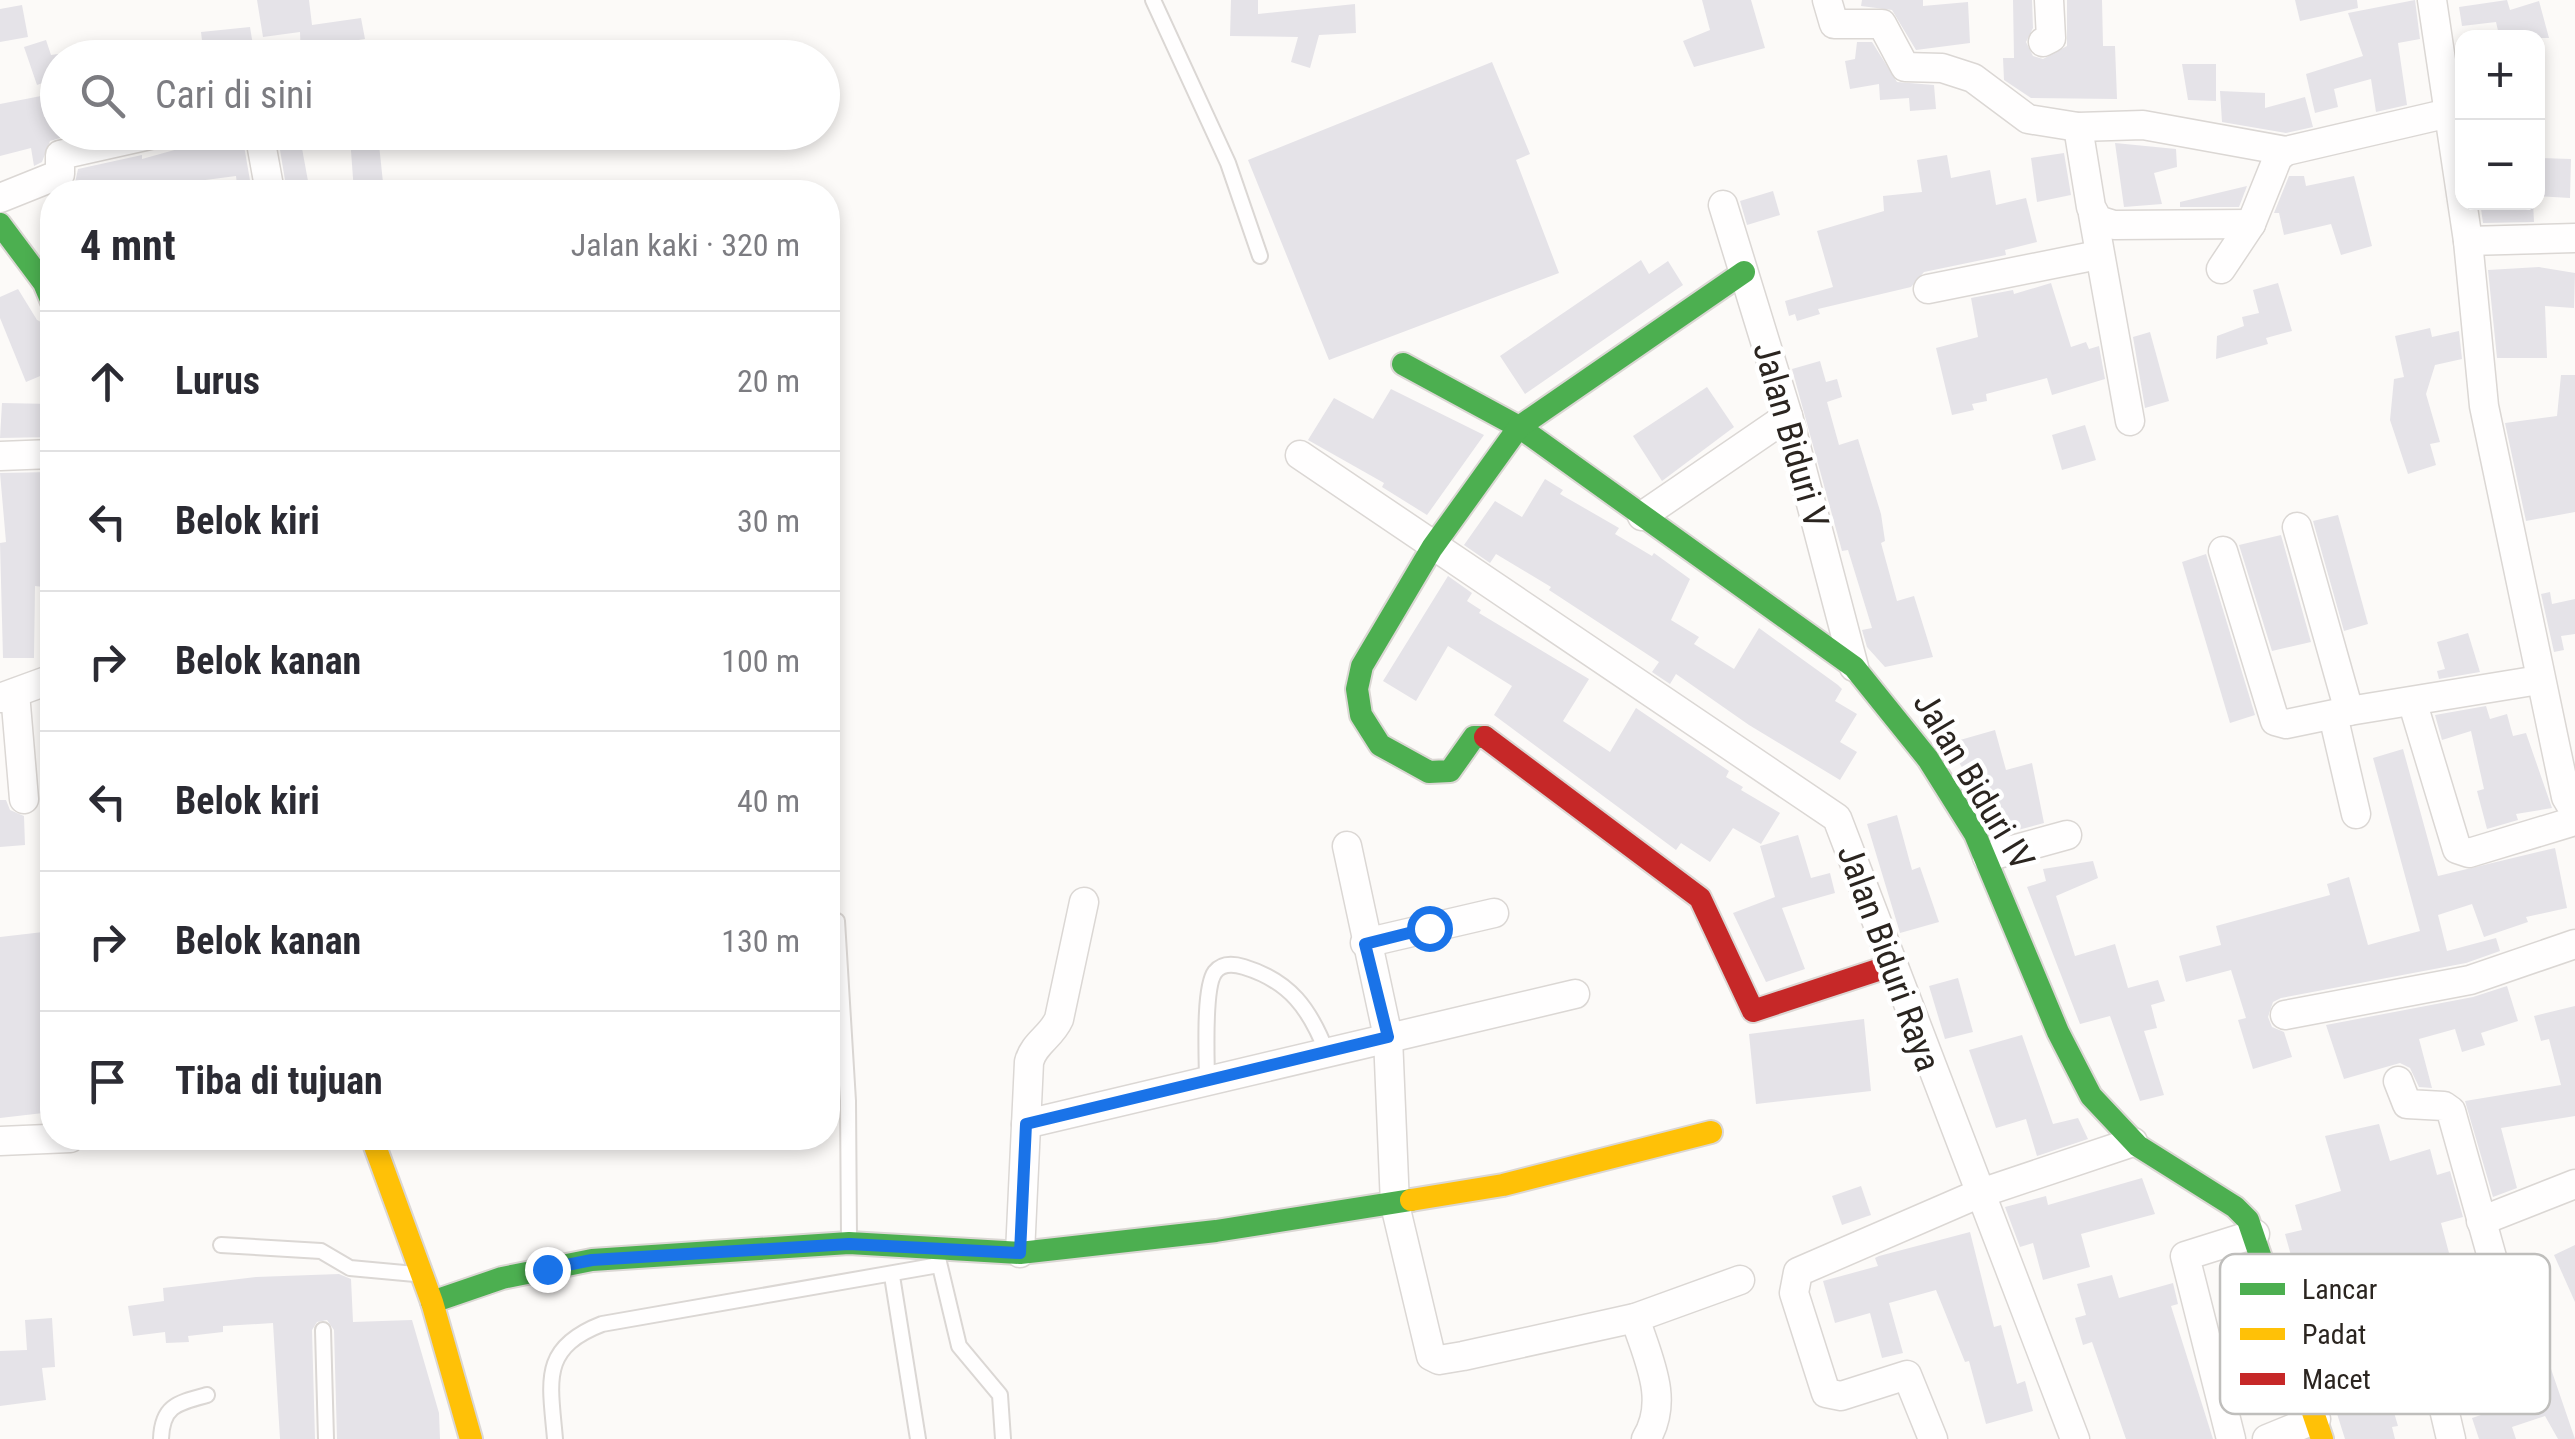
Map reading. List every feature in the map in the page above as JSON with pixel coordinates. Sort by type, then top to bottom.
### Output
[{"type":"street","points":[[1827,0],[1834,24],[1882,24],[1905,67],[1942,68],[1973,78],[2028,119],[2078,127],[2143,125],[2286,151],[2449,113]]},
{"type":"street","points":[[2043,42],[2051,38],[2049,0]]},
{"type":"street","points":[[2432,0],[2468,241],[2484,406],[2538,680],[2566,797],[2575,812]]},
{"type":"street","points":[[2078,127],[2130,421]]},
{"type":"street","points":[[45,180],[60,174],[60,155],[82,150]]},
{"type":"street","points":[[262,150],[268,180]]},
{"type":"street","points":[[2221,269],[2251,224],[2273,167],[2286,151]]},
{"type":"street","points":[[0,198],[40,182]]},
{"type":"street","name":"Jalan Biduri V","points":[[1724,206],[1788,416],[1854,667]]},
{"type":"street","points":[[2093,214],[2114,225],[2251,224]]},
{"type":"street","points":[[0,224],[40,278]]},
{"type":"street","points":[[2468,241],[2575,238]]},
{"type":"street","points":[[1928,289],[2098,255]]},
{"type":"street","points":[[1744,272],[1519,427],[1432,548],[1362,666],[1358,690],[1361,715],[1380,745],[1428,772],[1450,771],[1474,736],[1484,736],[1700,898],[1753,1011],[1890,966]]},
{"type":"street","name":"Jalan Biduri IV","points":[[1403,364],[1519,427],[1854,667],[1896,713],[1987,857],[2074,1065],[2100,1108],[2133,1142],[2235,1207],[2255,1234],[2262,1254]]},
{"type":"street","points":[[1642,516],[1788,416]]},
{"type":"street","points":[[0,456],[40,454]]},
{"type":"street","name":"Jalan Biduri Raya","points":[[1300,455],[1432,548],[1837,818],[1890,966],[2076,1439]]},
{"type":"street","points":[[2297,527],[2341,713],[2356,814]]},
{"type":"street","points":[[2223,551],[2271,715],[2280,725],[2538,680]]},
{"type":"street","points":[[24,799],[7,696],[40,684]]},
{"type":"street","points":[[2414,704],[2457,848],[2469,853],[2575,821]]},
{"type":"street","points":[[1987,857],[2067,834]]},
{"type":"street","points":[[1346,846],[1388,1037],[1396,1205],[1431,1356],[1451,1358],[1636,1318],[1740,1280]]},
{"type":"street","points":[[1020,1253],[1029,1062],[1032,1051],[1054,1030],[1059,1019],[1084,902]]},
{"type":"street","points":[[1365,944],[1494,913]]},
{"type":"street","points":[[2285,1015],[2470,980],[2575,944]]},
{"type":"street","points":[[1026,1124],[1575,994]]},
{"type":"street","points":[[2398,1080],[2407,1104],[2444,1106],[2451,1111],[2491,1254]]},
{"type":"street","points":[[432,1302],[502,1278],[592,1260],[849,1244],[937,1257],[1020,1253],[1396,1205],[1503,1186],[1711,1132]]},
{"type":"street","points":[[0,1141],[40,1139]]},
{"type":"street","points":[[1934,1439],[1907,1375],[1841,1396],[1826,1392],[1793,1280],[1798,1272],[1878,1234],[1978,1194],[2133,1142]]},
{"type":"street","points":[[376,1150],[432,1302],[470,1439]]},
{"type":"street","points":[[2481,1221],[2575,1184]]},
{"type":"street","points":[[2220,1394],[2184,1258],[2255,1234]]},
{"type":"street","points":[[1636,1318],[1659,1398],[1657,1421],[1646,1439]]},
{"type":"street","points":[[2225,1414],[2232,1439]]},
{"type":"street","points":[[2445,1414],[2451,1439]]},
{"type":"street","points":[[2266,1439],[2319,1429]]},
{"type":"lane","points":[[1153,0],[1228,163],[1260,256]]},
{"type":"lane","points":[[1207,1082],[1211,981],[1223,966],[1233,964],[1287,985],[1314,1021],[1326,1052]]},
{"type":"lane","points":[[840,971],[848,1102],[849,1244]]},
{"type":"lane","points":[[221,1245],[320,1251],[350,1268],[422,1275]]},
{"type":"lane","points":[[555,1439],[550,1385],[556,1354],[574,1334],[602,1324],[892,1276],[937,1257],[960,1346],[1000,1395],[1003,1439]]},
{"type":"lane","points":[[892,1276],[918,1439]]},
{"type":"lane","points":[[323,1330],[326,1439]]},
{"type":"lane","points":[[161,1439],[166,1410],[175,1403],[206,1396]]},
{"type":"building","points":[[257,0],[309,0],[312,25],[361,18],[365,39],[300,40],[300,32],[263,37]]},
{"type":"building","points":[[1231,0],[1258,0],[1258,14],[1355,4],[1356,33],[1319,35],[1310,68],[1291,62],[1298,37],[1230,36]]},
{"type":"building","points":[[1702,0],[1751,0],[1765,48],[1694,67],[1683,41],[1710,30]]},
{"type":"building","points":[[1862,0],[1923,0],[1923,6],[1968,2],[1970,43],[1916,50],[1892,10],[1861,6]]},
{"type":"building","points":[[2013,0],[2032,0],[2033,28],[2026,42],[2033,56],[2043,59],[2067,46],[2067,0],[2102,0],[2103,46],[2115,46],[2117,99],[2031,98],[2004,80],[2003,58],[2014,58]]},
{"type":"building","points":[[2295,0],[2357,0],[2358,8],[2300,21]]},
{"type":"building","points":[[2415,0],[2420,39],[2398,43],[2407,105],[2376,112],[2371,79],[2334,89],[2338,107],[2315,113],[2306,74],[2363,56],[2348,13]]},
{"type":"building","points":[[2507,0],[2510,10],[2539,1],[2549,38],[2545,38],[2545,30],[2498,30],[2496,22],[2462,26],[2459,7]]},
{"type":"building","points":[[22,5],[28,37],[0,42],[0,9]]},
{"type":"building","points":[[250,27],[252,40],[202,40],[201,32]]},
{"type":"building","points":[[40,42],[40,84],[37,85],[24,47]]},
{"type":"building","points":[[1857,42],[1872,42],[1897,82],[1934,85],[1936,109],[1910,111],[1909,98],[1880,100],[1879,84],[1850,89],[1845,61],[1855,59]]},
{"type":"building","points":[[1492,62],[1530,154],[1516,160],[1559,273],[1329,360],[1248,160]]},
{"type":"building","points":[[2182,64],[2216,64],[2216,101],[2188,100]]},
{"type":"building","points":[[2220,91],[2265,93],[2265,108],[2305,97],[2313,127],[2286,133],[2222,122]]},
{"type":"building","points":[[40,96],[40,150],[47,150],[42,162],[34,166],[31,148],[0,156],[0,104]]},
{"type":"building","points":[[2115,143],[2176,149],[2177,167],[2154,173],[2162,204],[2124,207]]},
{"type":"building","points":[[174,150],[245,150],[250,180],[236,180],[236,176],[205,180],[76,180],[78,169],[142,155],[142,159]]},
{"type":"building","points":[[280,150],[302,150],[308,180],[285,180]]},
{"type":"building","points":[[351,150],[380,150],[383,180],[353,180]]},
{"type":"building","points":[[2064,153],[2071,195],[2037,202],[2031,158]]},
{"type":"building","points":[[1947,155],[1951,178],[1990,170],[1996,205],[2026,198],[2037,242],[2005,250],[2006,255],[1924,272],[1911,287],[1818,309],[1820,314],[1797,321],[1795,314],[1789,316],[1785,301],[1833,287],[1817,231],[1884,211],[1883,196],[1922,192],[1917,160]]},
{"type":"building","points":[[2545,158],[2571,159],[2570,198],[2545,196]]},
{"type":"building","points":[[2289,176],[2304,176],[2306,186],[2354,176],[2372,246],[2341,255],[2331,224],[2284,235],[2279,213],[2274,213]]},
{"type":"building","points":[[2247,186],[2239,207],[2180,207],[2180,202]]},
{"type":"building","points":[[1773,191],[1780,215],[1747,225],[1740,201]]},
{"type":"building","points":[[2481,210],[2533,210],[2534,222],[2483,223]]},
{"type":"building","points":[[1641,260],[1649,274],[1668,261],[1683,285],[1525,394],[1500,356]]},
{"type":"building","points":[[2539,267],[2575,273],[2574,308],[2545,306],[2547,358],[2497,358],[2488,270]]},
{"type":"building","points":[[2051,283],[2071,347],[2086,342],[2089,349],[2099,346],[2105,379],[2052,395],[2047,378],[1986,394],[1987,401],[1972,404],[1974,410],[1952,415],[1936,348],[1978,337],[1971,298],[2013,290],[2014,294]]},
{"type":"building","points":[[2278,283],[2292,331],[2266,338],[2268,344],[2216,359],[2217,336],[2244,326],[2242,317],[2259,313],[2253,290]]},
{"type":"building","points":[[18,289],[40,322],[40,376],[26,382],[0,318],[0,297]]},
{"type":"building","points":[[2430,328],[2432,337],[2459,331],[2462,359],[2435,365],[2426,394],[2440,442],[2430,444],[2436,465],[2408,474],[2390,420],[2394,379],[2404,377],[2395,336]]},
{"type":"building","points":[[2150,332],[2169,401],[2145,408],[2133,337]]},
{"type":"building","points":[[1820,361],[1826,382],[1837,379],[1842,397],[1827,402],[1839,445],[1858,439],[1881,514],[1885,541],[1881,543],[1897,601],[1914,596],[1933,657],[1885,667],[1867,647],[1862,630],[1872,628],[1848,550],[1842,551],[1792,369]]},
{"type":"building","points":[[2561,375],[2575,375],[2575,512],[2526,521],[2505,423],[2557,416]]},
{"type":"building","points":[[1707,387],[1734,427],[1662,481],[1633,436]]},
{"type":"building","points":[[1391,389],[1484,435],[1427,515],[1382,487],[1384,483],[1308,440],[1334,398],[1373,419]]},
{"type":"building","points":[[2,403],[40,404],[40,437],[0,438]]},
{"type":"building","points":[[2085,425],[2096,460],[2062,470],[2052,435]]},
{"type":"building","points":[[40,472],[40,587],[35,586],[34,658],[3,658],[0,543],[6,542],[0,473]]},
{"type":"building","points":[[1545,479],[1563,490],[1560,494],[1619,528],[1615,534],[1652,556],[1654,553],[1690,579],[1671,620],[1699,637],[1694,644],[1734,669],[1759,628],[1842,689],[1835,701],[1857,714],[1840,742],[1857,752],[1840,780],[1749,725],[1676,674],[1670,684],[1652,672],[1659,662],[1549,590],[1551,587],[1496,554],[1490,563],[1464,545],[1495,501],[1522,517]]},
{"type":"building","points":[[2338,515],[2368,624],[2344,631],[2313,521]]},
{"type":"building","points":[[2281,535],[2311,642],[2272,651],[2239,545]]},
{"type":"building","points":[[2206,554],[2255,715],[2230,723],[2182,562]]},
{"type":"building","points":[[1448,576],[1472,593],[1467,601],[1481,610],[1479,613],[1589,679],[1563,721],[1610,752],[1636,708],[1729,771],[1726,777],[1743,787],[1741,790],[1780,813],[1761,844],[1733,828],[1710,862],[1681,843],[1676,850],[1494,715],[1512,686],[1448,646],[1416,701],[1383,681]]},
{"type":"building","points":[[2550,592],[2552,604],[2575,599],[2575,634],[2561,636],[2564,650],[2554,652],[2541,594]]},
{"type":"building","points":[[2468,633],[2480,672],[2439,679],[2437,671],[2445,669],[2437,642]]},
{"type":"building","points":[[2486,706],[2490,719],[2507,714],[2513,736],[2526,733],[2552,808],[2516,814],[2518,820],[2487,829],[2477,791],[2484,789],[2471,731],[2442,740],[2435,715]]},
{"type":"building","points":[[1995,730],[2006,770],[2032,763],[2044,823],[2003,834],[1993,799],[1984,802],[1958,761],[1953,742]]},
{"type":"building","points":[[2403,749],[2438,876],[2555,848],[2567,908],[2526,917],[2528,922],[2484,937],[2472,904],[2438,915],[2447,951],[2496,938],[2500,951],[2466,963],[2281,998],[2273,1002],[2268,1017],[2272,1027],[2284,1032],[2292,1057],[2253,1069],[2238,1020],[2246,1018],[2231,970],[2186,982],[2179,956],[2221,945],[2216,926],[2330,895],[2327,884],[2349,877],[2368,945],[2420,931],[2373,758]]},
{"type":"building","points":[[0,800],[6,800],[10,810],[24,816],[25,845],[0,847]]},
{"type":"building","points":[[1897,815],[1912,870],[1920,867],[1939,922],[1900,933],[1867,824]]},
{"type":"building","points":[[1798,835],[1811,878],[1830,873],[1835,893],[1782,908],[1805,969],[1766,982],[1733,913],[1775,897],[1760,846]]},
{"type":"building","points":[[2093,861],[2098,878],[2056,896],[2075,956],[2115,944],[2128,988],[2158,980],[2165,1001],[2151,1005],[2157,1028],[2144,1031],[2164,1095],[2140,1101],[2110,1016],[2080,1024],[2027,887],[2046,881],[2043,869]]},
{"type":"building","points":[[40,932],[40,1113],[0,1118],[0,937]]},
{"type":"building","points":[[1958,978],[1973,1032],[1945,1039],[1929,986]]},
{"type":"building","points":[[2507,986],[2518,1021],[2481,1033],[2485,1045],[2462,1052],[2455,1029],[2419,1039],[2432,1088],[2419,1087],[2410,1068],[2400,1063],[2344,1079],[2326,1025],[2473,997]]},
{"type":"building","points":[[2575,1006],[2575,1116],[2501,1128],[2517,1188],[2493,1197],[2465,1101],[2561,1085],[2549,1039],[2541,1041],[2534,1016]]},
{"type":"building","points":[[1864,1019],[1871,1091],[1756,1104],[1749,1034]]},
{"type":"building","points":[[2022,1035],[2053,1124],[2078,1118],[2088,1139],[2037,1156],[2026,1119],[1996,1128],[1969,1050]]},
{"type":"building","points":[[2379,1124],[2390,1161],[2430,1149],[2437,1175],[2450,1171],[2463,1217],[2441,1223],[2449,1254],[2291,1254],[2285,1234],[2302,1230],[2295,1205],[2341,1191],[2325,1136]]},
{"type":"building","points":[[2142,1178],[2155,1214],[2081,1234],[2090,1267],[2043,1280],[2033,1243],[2020,1247],[2005,1207],[2046,1196],[2048,1205]]},
{"type":"building","points":[[1861,1186],[1871,1215],[1842,1225],[1832,1196]]},
{"type":"building","points":[[1970,1232],[1994,1327],[2001,1325],[2017,1384],[2025,1381],[2033,1411],[1986,1424],[1969,1361],[1965,1362],[1936,1290],[1889,1303],[1903,1353],[1882,1358],[1870,1313],[1835,1323],[1823,1281],[1878,1266],[1875,1258],[1879,1256]]},
{"type":"building","points":[[2575,1245],[2575,1302],[2554,1255]]},
{"type":"building","points":[[339,1274],[351,1279],[353,1322],[412,1320],[439,1413],[440,1439],[337,1439],[334,1330],[327,1320],[317,1322],[312,1330],[315,1439],[280,1439],[273,1323],[223,1326],[223,1332],[188,1336],[189,1342],[166,1343],[165,1332],[133,1336],[128,1306],[164,1301],[163,1288],[256,1277]]},
{"type":"building","points":[[2112,1275],[2119,1298],[2173,1283],[2178,1304],[2171,1306],[2213,1439],[2126,1439],[2092,1342],[2083,1345],[2075,1318],[2086,1315],[2077,1284]]},
{"type":"building","points":[[52,1318],[55,1367],[42,1368],[46,1400],[0,1406],[0,1351],[27,1350],[25,1320]]},
{"type":"building","points":[[2550,1366],[2575,1439],[2558,1439],[2545,1416],[2512,1427],[2516,1439],[2479,1439],[2472,1418],[2484,1414],[2550,1414]]},
{"type":"building","points":[[2337,1414],[2394,1414],[2398,1426],[2392,1427],[2395,1439],[2345,1439]]},
{"type":"traffic: fast","points":[[0,224],[40,278]]},
{"type":"traffic: fast","points":[[1485,737],[1474,737],[1450,771],[1429,772],[1380,745],[1361,715],[1357,689],[1362,666],[1432,548],[1519,427],[1744,272]]},
{"type":"traffic: fast","points":[[1403,364],[1519,427],[1854,667],[1928,759],[1975,834],[2058,1032],[2091,1096],[2138,1146],[2235,1207],[2248,1220],[2260,1254]]},
{"type":"traffic: fast","points":[[432,1302],[502,1278],[592,1260],[849,1243],[1020,1253],[1216,1231],[1411,1200]]},
{"type":"traffic: slow","points":[[1411,1200],[1503,1185],[1711,1132]]},
{"type":"traffic: slow","points":[[376,1150],[432,1302],[471,1439]]},
{"type":"traffic: slow","points":[[2314,1414],[2322,1439]]},
{"type":"traffic: jam","points":[[1485,737],[1700,898],[1753,1011],[1890,966]]},
{"type":"route","points":[[547,1269],[592,1260],[849,1244],[1020,1253],[1026,1124],[1388,1037],[1365,944],[1429,928]]}]
